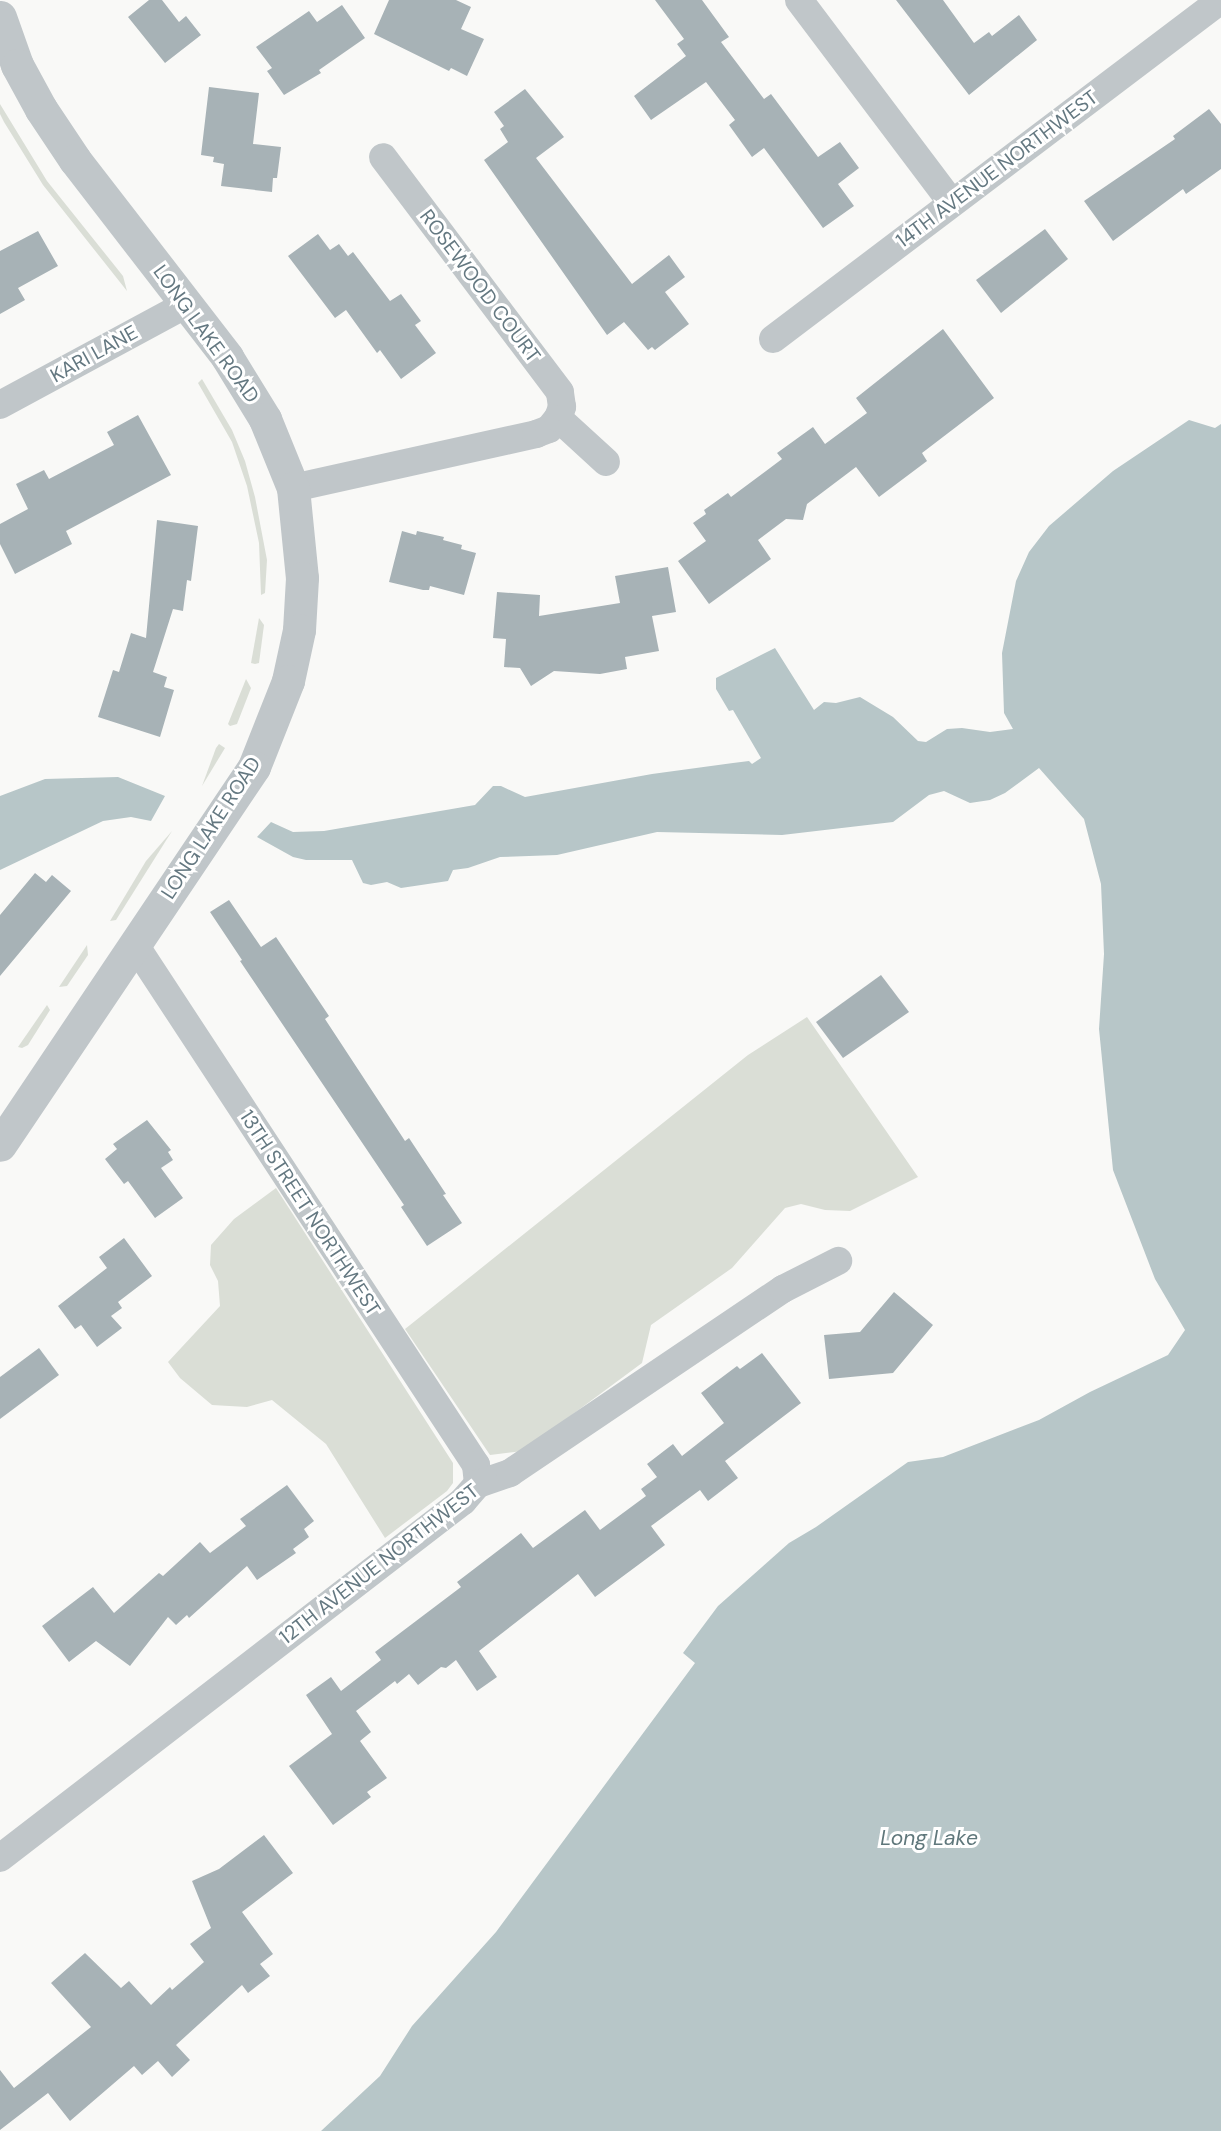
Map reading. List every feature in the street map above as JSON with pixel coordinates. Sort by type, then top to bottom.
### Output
[{"type":"street","points":[[799,0],[951,202]]},
{"type":"street","name":"14TH AVENUE NORTHWEST","points":[[773,339],[951,202],[1221,0]]},
{"type":"street","name":"LONG LAKE ROAD","points":[[0,17],[17,65],[41,109],[75,160],[239,374],[265,419],[293,488],[302,578],[298,630],[288,681],[254,767],[0,1145]]},
{"type":"street","name":"ROSEWOOD COURT","points":[[383,157],[560,393],[562,407],[558,418]]},
{"type":"street","name":"KARI LANE","points":[[0,405],[187,304]]},
{"type":"street","points":[[293,488],[536,434],[549,429],[558,418],[606,462]]},
{"type":"street","name":"13TH STREET NORTHWEST","points":[[135,945],[476,1465],[478,1484]]},
{"type":"street","name":"12TH AVENUE NORTHWEST","points":[[0,1858],[464,1502],[478,1484],[510,1473],[783,1289],[838,1261]]},
{"type":"shaded area","points":[[0,104],[47,181],[123,276],[127,291],[43,185],[4,122],[0,114]]},
{"type":"shaded area","points":[[202,379],[232,430],[245,461],[255,497],[267,560],[265,593],[261,595],[259,543],[247,486],[232,442],[198,383]]},
{"type":"shaded area","points":[[259,618],[264,625],[259,663],[255,664],[251,663]]},
{"type":"shaded area","points":[[246,679],[251,688],[237,724],[230,726],[228,724]]},
{"type":"shaded area","points":[[219,744],[225,748],[202,786],[216,748]]},
{"type":"shaded area","points":[[172,831],[116,920],[110,921],[146,861]]},
{"type":"shaded area","points":[[87,945],[88,955],[67,986],[59,987]]},
{"type":"shaded area","points":[[47,1005],[50,1010],[28,1045],[18,1047]]},
{"type":"shaded area","points":[[807,1017],[918,1177],[850,1211],[825,1210],[801,1204],[785,1208],[732,1268],[651,1325],[642,1363],[523,1451],[490,1455],[405,1329],[748,1055]]},
{"type":"shaded area","points":[[276,1188],[453,1463],[453,1483],[447,1491],[385,1538],[326,1444],[272,1400],[247,1407],[212,1405],[180,1378],[168,1362],[220,1306],[218,1281],[210,1265],[211,1245],[234,1219]]},
{"type":"water","name":"Long Lake","points":[[1189,420],[1215,428],[1221,424],[1221,2131],[321,2131],[380,2076],[412,2026],[496,1932],[695,1663],[683,1653],[718,1606],[789,1543],[816,1527],[908,1462],[943,1457],[1039,1420],[1090,1392],[1168,1355],[1185,1330],[1155,1279],[1113,1170],[1099,1029],[1104,954],[1101,884],[1084,819],[1039,768],[1005,793],[990,800],[970,803],[944,791],[929,795],[893,822],[782,835],[657,832],[557,855],[500,857],[468,868],[453,870],[448,881],[401,888],[387,882],[371,885],[363,883],[352,860],[306,860],[293,857],[257,837],[271,822],[293,832],[324,831],[475,805],[493,786],[501,786],[525,797],[652,774],[749,761],[752,764],[761,758],[733,710],[729,711],[716,689],[716,678],[775,648],[814,710],[824,702],[836,703],[860,697],[893,717],[918,741],[926,742],[947,729],[962,728],[990,732],[1013,729],[1004,713],[1002,653],[1016,581],[1029,552],[1049,526],[1113,471]]},
{"type":"water","points":[[118,777],[165,796],[151,821],[131,817],[103,821],[0,870],[0,796],[45,779]]},
{"type":"building","points":[[149,0],[162,0],[179,22],[186,16],[201,35],[165,63],[128,17]]},
{"type":"building","points":[[389,0],[456,0],[471,7],[461,29],[484,39],[467,76],[451,68],[449,71],[374,34]]},
{"type":"building","points":[[655,0],[702,0],[729,37],[721,42],[764,99],[771,94],[818,157],[840,142],[859,168],[838,184],[854,206],[823,228],[764,148],[752,157],[729,125],[735,120],[706,82],[651,120],[634,96],[686,56],[677,44],[684,39]]},
{"type":"building","points":[[896,0],[943,0],[974,43],[989,32],[992,36],[1019,15],[1037,40],[969,95]]},
{"type":"building","points":[[342,5],[365,38],[319,70],[321,73],[284,95],[267,71],[272,68],[256,47],[309,11],[317,22]]},
{"type":"building","points":[[209,87],[259,93],[253,144],[281,147],[277,178],[273,178],[272,192],[221,186],[224,164],[213,162],[214,157],[201,155]]},
{"type":"building","points":[[525,89],[564,137],[536,158],[632,284],[669,255],[685,277],[665,292],[689,324],[655,350],[652,347],[648,350],[624,322],[607,335],[484,160],[508,142],[500,129],[504,126],[494,112]]},
{"type":"building","points":[[1209,109],[1221,124],[1221,169],[1186,194],[1183,189],[1113,241],[1084,201],[1175,139],[1173,136]]},
{"type":"building","points":[[1045,229],[1068,259],[1001,313],[976,280]]},
{"type":"building","points":[[38,231],[58,266],[18,288],[25,300],[0,314],[0,251]]},
{"type":"building","points":[[318,234],[330,250],[339,244],[348,256],[353,252],[390,301],[401,294],[421,321],[415,325],[436,353],[401,379],[380,350],[377,353],[346,310],[335,318],[288,256]]},
{"type":"building","points":[[943,329],[994,398],[922,453],[927,461],[879,497],[856,467],[807,504],[803,520],[786,519],[758,540],[771,559],[709,604],[678,561],[706,541],[693,523],[706,514],[704,510],[728,493],[731,497],[782,459],[777,453],[813,427],[825,444],[867,413],[856,398]]},
{"type":"building","points":[[138,415],[171,475],[66,531],[72,544],[15,574],[0,544],[0,524],[28,509],[16,484],[44,470],[49,479],[114,445],[107,432]]},
{"type":"building","points":[[157,520],[198,526],[191,581],[187,580],[183,611],[173,609],[153,672],[167,677],[164,687],[174,690],[160,737],[98,717],[113,670],[119,672],[131,633],[146,638]]},
{"type":"building","points":[[402,531],[416,535],[417,531],[444,537],[443,540],[462,545],[461,549],[476,553],[464,595],[430,586],[429,590],[423,590],[389,582]]},
{"type":"building","points":[[668,567],[676,612],[652,616],[659,651],[625,657],[627,669],[600,674],[554,671],[531,686],[520,668],[504,667],[506,639],[493,638],[497,592],[540,595],[539,616],[620,603],[615,576]]},
{"type":"building","points":[[35,873],[46,882],[52,875],[71,891],[0,976],[0,915]]},
{"type":"building","points":[[229,900],[261,947],[276,937],[329,1016],[325,1019],[405,1141],[409,1138],[446,1194],[443,1195],[462,1223],[427,1246],[401,1207],[404,1205],[240,961],[242,960],[210,912]]},
{"type":"building","points":[[881,975],[909,1012],[843,1058],[816,1022]]},
{"type":"building","points":[[147,1120],[171,1150],[168,1152],[173,1160],[161,1168],[183,1198],[155,1218],[128,1181],[124,1184],[105,1159],[117,1149],[113,1144]]},
{"type":"building","points":[[124,1238],[152,1276],[118,1302],[122,1308],[111,1316],[122,1328],[97,1347],[81,1325],[75,1329],[58,1306],[107,1268],[99,1257]]},
{"type":"building","points":[[894,1292],[933,1325],[893,1373],[829,1379],[824,1335],[860,1332]]},
{"type":"building","points":[[39,1348],[59,1375],[0,1419],[0,1377]]},
{"type":"building","points":[[762,1353],[801,1403],[725,1461],[738,1478],[708,1501],[700,1490],[651,1526],[665,1545],[595,1597],[578,1574],[479,1651],[497,1677],[477,1691],[456,1660],[446,1668],[441,1667],[418,1685],[409,1674],[397,1684],[395,1681],[356,1711],[371,1732],[360,1741],[387,1778],[367,1792],[371,1797],[333,1825],[289,1766],[332,1734],[306,1695],[331,1677],[341,1691],[381,1660],[375,1652],[461,1587],[457,1582],[521,1533],[533,1548],[585,1510],[600,1530],[646,1496],[641,1489],[657,1477],[647,1464],[673,1444],[682,1456],[724,1423],[701,1393],[737,1366],[740,1369]]},
{"type":"building","points":[[287,1485],[314,1521],[304,1529],[309,1537],[293,1549],[296,1553],[257,1580],[247,1566],[189,1618],[187,1615],[176,1625],[168,1617],[130,1666],[96,1641],[69,1662],[42,1626],[93,1587],[114,1613],[159,1573],[163,1576],[200,1542],[210,1553],[246,1526],[240,1519]]},
{"type":"building","points":[[264,1835],[293,1873],[242,1912],[273,1954],[260,1964],[270,1976],[248,1993],[242,1985],[176,2045],[190,2060],[172,2077],[158,2061],[142,2075],[134,2066],[70,2121],[48,2093],[0,2130],[0,2070],[14,2088],[91,2027],[51,1983],[85,1953],[121,1988],[129,1981],[151,2005],[170,1987],[172,1990],[204,1962],[190,1944],[211,1928],[192,1881],[219,1869]]}]
